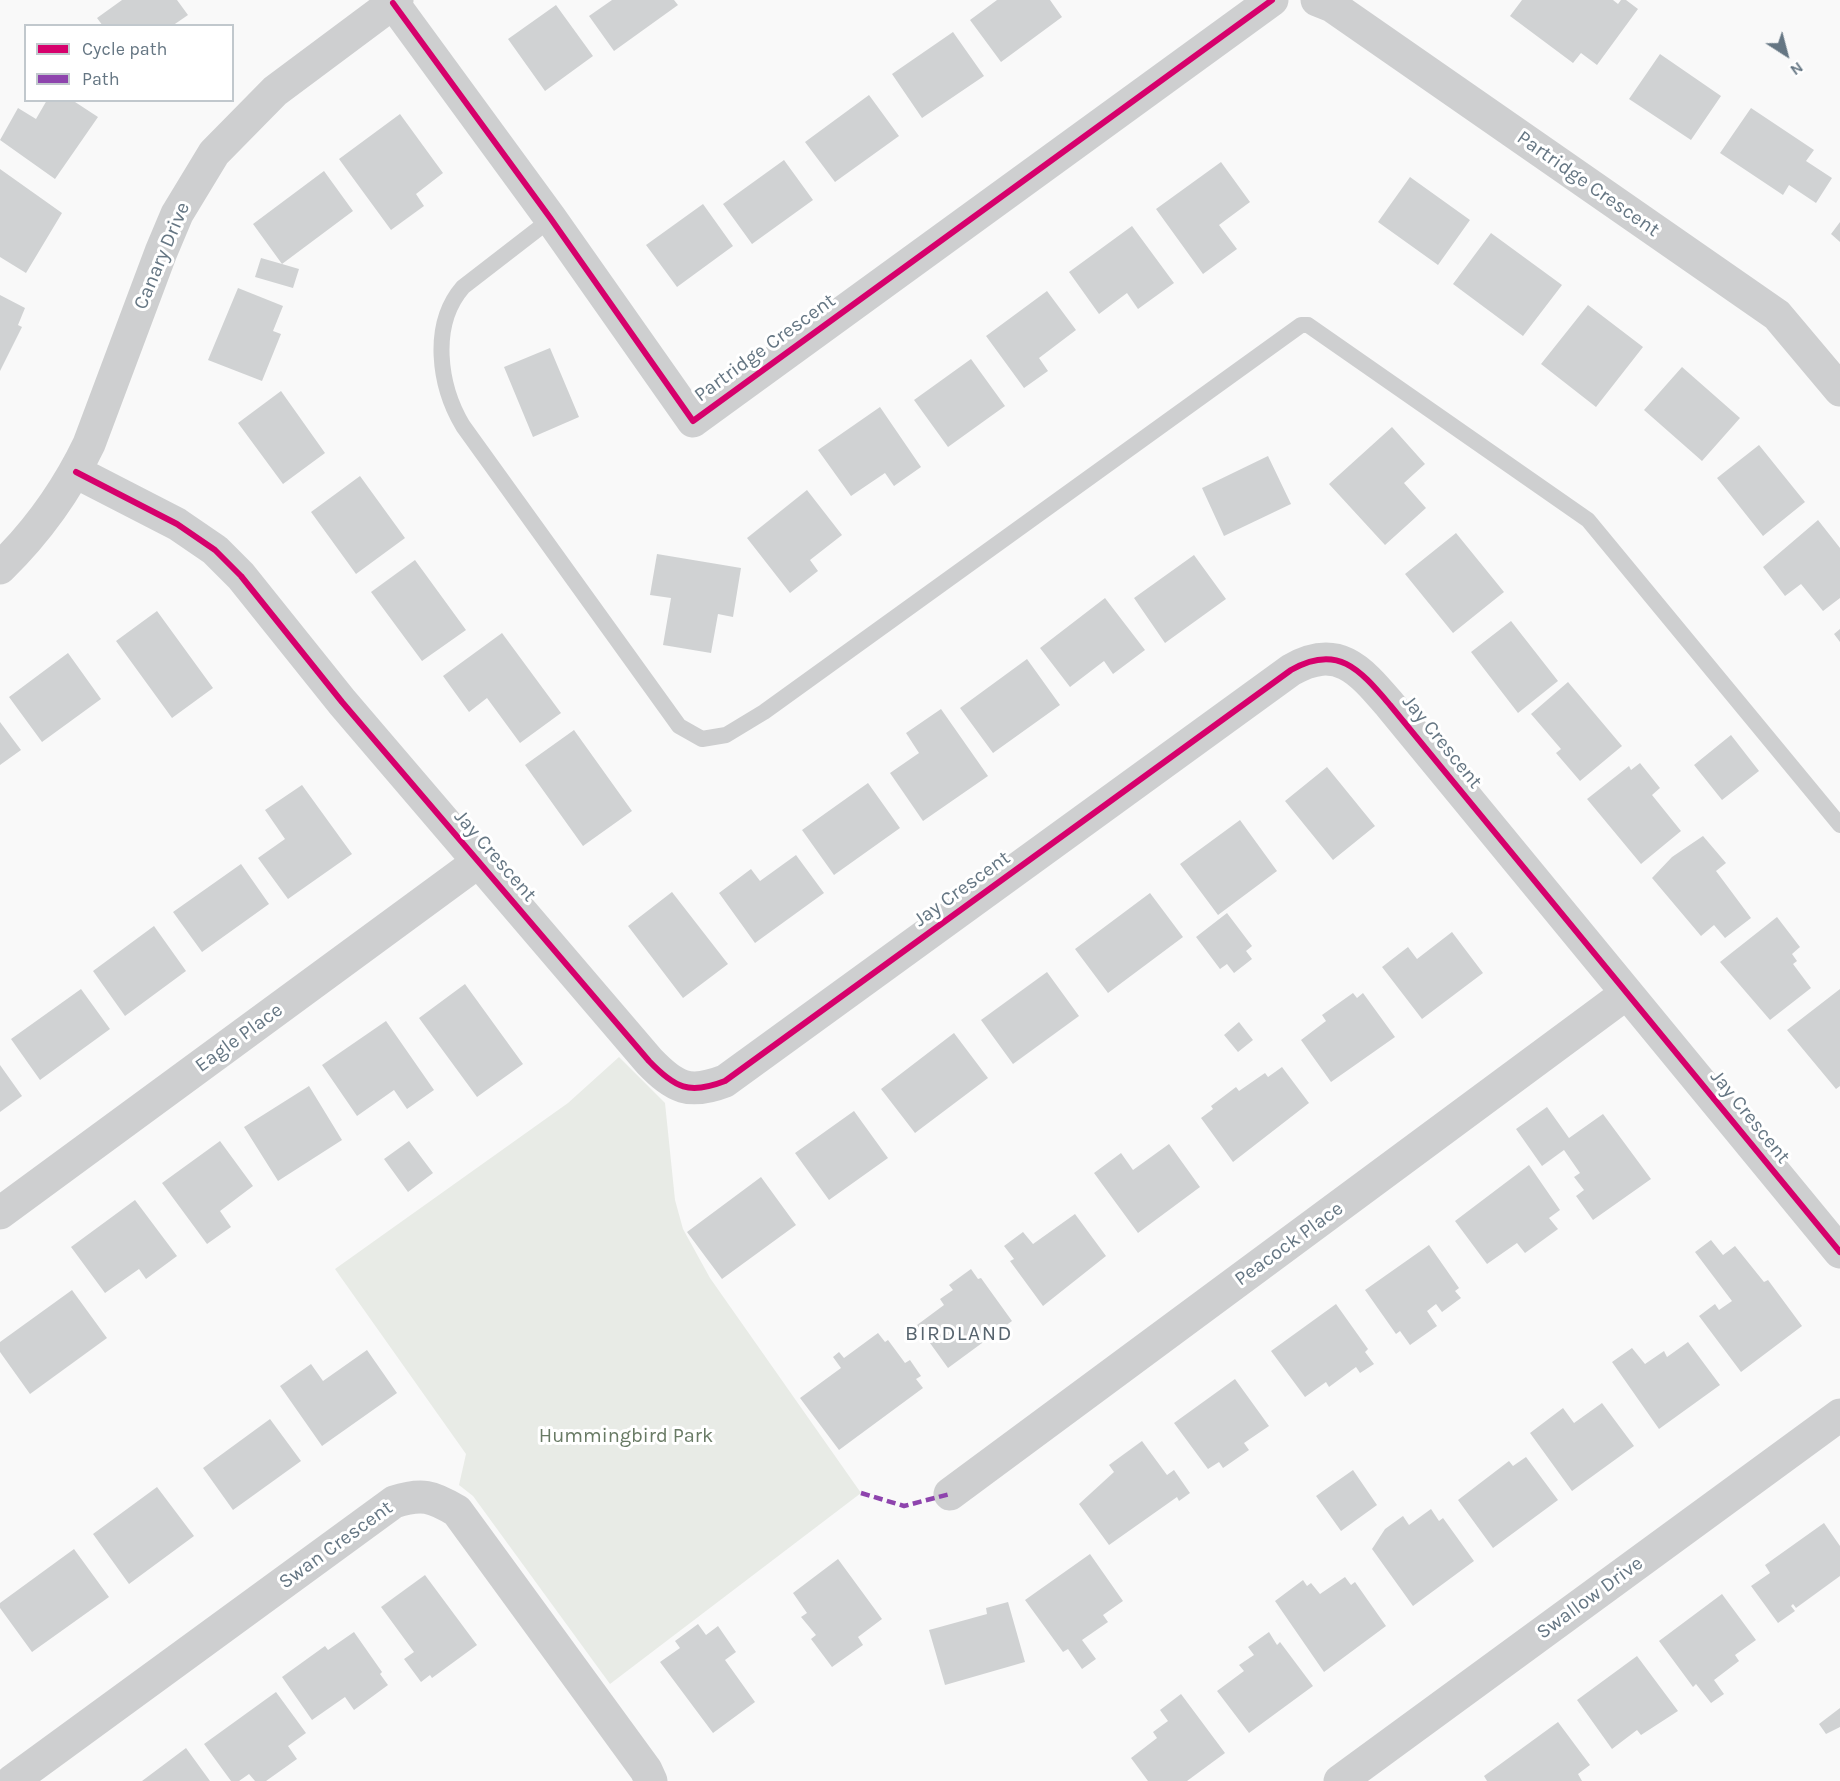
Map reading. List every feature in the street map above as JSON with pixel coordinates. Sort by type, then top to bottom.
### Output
[{"type":"street","name":"Partridge Crescent","points":[[395,2],[693,421],[1272,0]]},
{"type":"street","name":"Partridge Crescent","points":[[1317,0],[1332,6],[1776,315],[1840,390]]},
{"type":"street","name":"Canary Drive","points":[[0,568],[35,530],[76,472],[89,444],[177,214],[214,153],[275,90],[395,2]]},
{"type":"street","name":"Jay Crescent","points":[[76,472],[177,524],[215,550],[241,576],[342,702],[663,1075],[678,1086],[695,1090],[725,1081],[1291,670],[1308,660],[1325,658],[1341,660],[1370,680],[1840,1252]]},
{"type":"street","name":"Eagle Place","points":[[0,1213],[478,862]]},
{"type":"street","name":"Peacock Place","points":[[950,1494],[1627,993]]},
{"type":"street","name":"Swallow Drive","points":[[1340,1781],[1840,1415]]},
{"type":"street","name":"Swan Crescent","points":[[12,1781],[394,1502],[414,1495],[437,1498],[457,1510],[646,1770],[651,1781]]},
{"type":"lane","points":[[551,219],[463,287],[454,298],[448,311],[442,339],[446,391],[463,426],[679,726],[702,739],[726,735],[764,712],[1301,325],[1308,326],[1588,520],[1840,825]]},
{"type":"green space","name":"Hummingbird Park","points":[[619,1057],[665,1103],[675,1200],[683,1229],[710,1278],[861,1493],[610,1684],[473,1496],[459,1485],[466,1454],[335,1269],[568,1103]]},
{"type":"building","points":[[122,0],[177,0],[188,15],[175,24],[102,24],[97,18]]},
{"type":"building","points":[[612,0],[674,0],[678,5],[614,51],[589,16]]},
{"type":"building","points":[[997,0],[1050,0],[1062,17],[1001,62],[970,20]]},
{"type":"building","points":[[1522,0],[1613,0],[1618,4],[1621,0],[1626,0],[1638,9],[1597,65],[1581,53],[1573,63],[1510,16]]},
{"type":"building","points":[[556,5],[593,56],[545,91],[508,39]]},
{"type":"building","points":[[953,32],[984,76],[922,118],[892,74]]},
{"type":"building","points":[[1660,54],[1721,96],[1691,140],[1629,99]]},
{"type":"building","points":[[869,95],[899,136],[835,182],[805,142]]},
{"type":"building","points":[[46,102],[75,102],[98,117],[55,179],[0,140],[18,108],[36,119]]},
{"type":"building","points":[[1751,108],[1814,150],[1806,161],[1832,178],[1816,203],[1789,185],[1783,195],[1720,153]]},
{"type":"building","points":[[400,114],[443,173],[416,194],[424,206],[391,230],[339,159]]},
{"type":"building","points":[[784,160],[813,200],[752,244],[723,204]]},
{"type":"building","points":[[1221,162],[1250,202],[1219,225],[1237,249],[1203,274],[1156,209]]},
{"type":"building","points":[[0,169],[62,213],[26,273],[0,257]]},
{"type":"building","points":[[324,171],[353,211],[282,264],[253,224]]},
{"type":"building","points":[[1410,177],[1470,220],[1438,265],[1378,222]]},
{"type":"building","points":[[703,204],[733,246],[677,287],[646,245]]},
{"type":"building","points":[[1840,222],[1840,242],[1831,234]]},
{"type":"building","points":[[1132,226],[1174,283],[1138,309],[1127,293],[1099,314],[1069,272]]},
{"type":"building","points":[[1491,233],[1562,285],[1523,336],[1453,284]]},
{"type":"building","points":[[261,258],[299,269],[293,288],[255,277]]},
{"type":"building","points":[[238,288],[283,306],[273,331],[281,334],[262,381],[208,360]]},
{"type":"building","points":[[1047,291],[1076,330],[1039,358],[1048,371],[1024,388],[986,336]]},
{"type":"building","points":[[0,295],[25,308],[18,325],[22,327],[0,371]]},
{"type":"building","points":[[1588,305],[1643,347],[1596,407],[1541,364]]},
{"type":"building","points":[[550,348],[579,417],[533,437],[504,367]]},
{"type":"building","points":[[971,359],[1005,406],[948,447],[914,400]]},
{"type":"building","points":[[1682,367],[1740,418],[1702,461],[1644,410]]},
{"type":"building","points":[[281,391],[325,453],[283,484],[238,423]]},
{"type":"building","points":[[880,407],[921,467],[894,486],[885,473],[851,496],[818,450]]},
{"type":"building","points":[[1392,427],[1425,464],[1404,483],[1426,508],[1385,545],[1329,484]]},
{"type":"building","points":[[1759,445],[1805,502],[1763,536],[1717,478]]},
{"type":"building","points":[[1268,456],[1291,504],[1224,536],[1202,488]]},
{"type":"building","points":[[360,476],[405,538],[356,574],[311,512]]},
{"type":"building","points":[[807,490],[842,535],[810,560],[818,571],[790,593],[747,538]]},
{"type":"building","points":[[1818,520],[1840,548],[1840,598],[1823,611],[1801,584],[1785,596],[1763,567]]},
{"type":"building","points":[[1456,533],[1504,592],[1453,633],[1405,574]]},
{"type":"building","points":[[657,554],[741,568],[733,617],[718,614],[711,653],[663,645],[671,598],[650,595]]},
{"type":"building","points":[[1194,555],[1226,599],[1165,643],[1134,598]]},
{"type":"building","points":[[415,560],[466,630],[422,661],[371,592]]},
{"type":"building","points":[[1105,598],[1145,650],[1113,674],[1104,661],[1070,687],[1040,648]]},
{"type":"building","points":[[157,611],[213,688],[172,718],[116,641]]},
{"type":"building","points":[[1511,621],[1558,681],[1518,713],[1471,652]]},
{"type":"building","points":[[1840,629],[1840,642],[1834,634]]},
{"type":"building","points":[[502,633],[561,713],[520,743],[487,698],[469,712],[443,676]]},
{"type":"building","points":[[68,653],[101,699],[42,742],[9,697]]},
{"type":"building","points":[[1027,659],[1060,705],[993,753],[960,708]]},
{"type":"building","points":[[1568,682],[1622,746],[1580,781],[1556,753],[1561,749],[1531,714]]},
{"type":"building","points":[[941,709],[988,776],[923,821],[890,773],[919,753],[906,733]]},
{"type":"building","points":[[0,722],[21,750],[0,765]]},
{"type":"building","points":[[574,730],[632,811],[583,846],[525,765]]},
{"type":"building","points":[[1731,735],[1759,771],[1722,800],[1694,765]]},
{"type":"building","points":[[1640,763],[1660,788],[1652,795],[1681,831],[1641,864],[1587,799],[1629,766],[1631,770]]},
{"type":"building","points":[[1327,767],[1375,826],[1333,860],[1285,801]]},
{"type":"building","points":[[868,783],[900,828],[834,875],[802,830]]},
{"type":"building","points":[[302,785],[352,854],[288,899],[258,858],[285,839],[265,810]]},
{"type":"building","points":[[1240,820],[1277,871],[1218,915],[1180,864]]},
{"type":"building","points":[[1703,836],[1726,863],[1716,871],[1751,918],[1725,938],[1714,925],[1701,936],[1652,878],[1672,857]]},
{"type":"building","points":[[796,855],[824,893],[755,943],[719,893],[751,869],[760,881]]},
{"type":"building","points":[[241,864],[269,904],[202,952],[173,912]]},
{"type":"building","points":[[672,892],[728,964],[683,998],[628,926]]},
{"type":"building","points":[[1150,893],[1183,937],[1108,993],[1075,949]]},
{"type":"building","points":[[1227,913],[1252,946],[1246,951],[1252,959],[1234,973],[1227,964],[1220,969],[1196,937]]},
{"type":"building","points":[[1777,917],[1800,947],[1792,954],[1797,961],[1793,964],[1811,988],[1770,1020],[1720,962]]},
{"type":"building","points":[[154,926],[186,971],[125,1016],[93,971]]},
{"type":"building","points":[[1452,932],[1483,973],[1422,1019],[1382,967],[1408,947],[1417,959]]},
{"type":"building","points":[[1047,972],[1079,1016],[1013,1064],[981,1020]]},
{"type":"building","points":[[465,984],[523,1064],[477,1097],[419,1018]]},
{"type":"building","points":[[81,989],[110,1029],[40,1080],[11,1039]]},
{"type":"building","points":[[1840,989],[1840,1086],[1836,1089],[1787,1030]]},
{"type":"building","points":[[1353,993],[1357,998],[1363,993],[1395,1037],[1331,1082],[1301,1040],[1326,1021],[1322,1015]]},
{"type":"building","points":[[386,1021],[434,1090],[407,1109],[394,1090],[357,1116],[322,1065]]},
{"type":"building","points":[[1239,1022],[1253,1040],[1238,1052],[1224,1035]]},
{"type":"building","points":[[954,1033],[988,1078],[915,1133],[881,1089]]},
{"type":"building","points":[[0,1065],[22,1096],[0,1112]]},
{"type":"building","points":[[1282,1067],[1309,1103],[1233,1162],[1201,1118],[1213,1109],[1211,1106],[1236,1087],[1239,1091],[1265,1073],[1268,1077]]},
{"type":"building","points":[[309,1086],[342,1140],[278,1181],[244,1127]]},
{"type":"building","points":[[1547,1107],[1569,1138],[1603,1114],[1651,1179],[1593,1220],[1576,1196],[1584,1190],[1574,1177],[1580,1173],[1564,1150],[1542,1166],[1516,1129]]},
{"type":"building","points":[[854,1111],[888,1158],[829,1200],[795,1153]]},
{"type":"building","points":[[220,1141],[253,1186],[220,1211],[231,1227],[207,1244],[162,1183]]},
{"type":"building","points":[[409,1141],[433,1173],[408,1192],[384,1159]]},
{"type":"building","points":[[1169,1144],[1200,1187],[1138,1233],[1094,1173],[1121,1153],[1133,1170]]},
{"type":"building","points":[[1529,1165],[1560,1210],[1549,1218],[1558,1229],[1525,1253],[1517,1243],[1487,1264],[1455,1221]]},
{"type":"building","points":[[761,1177],[796,1225],[722,1279],[687,1232]]},
{"type":"building","points":[[135,1200],[177,1256],[146,1279],[139,1269],[105,1293],[71,1247]]},
{"type":"building","points":[[1075,1214],[1106,1256],[1043,1306],[1010,1261],[1014,1259],[1004,1246],[1023,1232],[1033,1244]]},
{"type":"building","points":[[1711,1240],[1723,1255],[1735,1246],[1764,1282],[1768,1280],[1802,1326],[1741,1372],[1699,1316],[1715,1304],[1719,1310],[1732,1301],[1695,1252]]},
{"type":"building","points":[[1429,1245],[1459,1288],[1455,1291],[1461,1298],[1442,1312],[1436,1304],[1427,1311],[1437,1326],[1410,1345],[1400,1331],[1396,1334],[1365,1290]]},
{"type":"building","points":[[971,1269],[978,1279],[981,1278],[1012,1321],[948,1368],[917,1325],[944,1305],[940,1299],[953,1290],[949,1285]]},
{"type":"building","points":[[72,1290],[107,1338],[30,1394],[0,1352],[0,1342]]},
{"type":"building","points":[[1336,1304],[1368,1349],[1365,1352],[1374,1364],[1360,1373],[1356,1367],[1329,1387],[1326,1382],[1305,1397],[1271,1351]]},
{"type":"building","points":[[878,1333],[885,1342],[888,1340],[905,1363],[910,1360],[921,1376],[916,1379],[923,1388],[839,1450],[800,1398],[841,1368],[833,1357],[839,1352],[844,1358]]},
{"type":"building","points":[[1688,1342],[1720,1385],[1659,1429],[1612,1362],[1632,1348],[1645,1364],[1664,1351],[1667,1357]]},
{"type":"building","points":[[367,1350],[397,1393],[322,1446],[280,1386],[311,1364],[323,1381]]},
{"type":"building","points":[[1235,1379],[1269,1426],[1244,1443],[1249,1450],[1223,1468],[1219,1462],[1208,1469],[1174,1423]]},
{"type":"building","points":[[1602,1403],[1634,1446],[1572,1491],[1530,1433],[1563,1408],[1574,1423]]},
{"type":"building","points":[[270,1419],[301,1461],[233,1510],[203,1468]]},
{"type":"building","points":[[1142,1441],[1167,1475],[1174,1470],[1190,1493],[1179,1501],[1177,1497],[1109,1545],[1079,1504],[1114,1472],[1109,1465]]},
{"type":"building","points":[[1526,1457],[1558,1500],[1493,1548],[1458,1500],[1509,1461],[1513,1466]]},
{"type":"building","points":[[1353,1470],[1377,1505],[1341,1531],[1316,1496]]},
{"type":"building","points":[[157,1487],[194,1536],[129,1584],[93,1534]]},
{"type":"building","points":[[1431,1509],[1439,1521],[1443,1518],[1474,1561],[1413,1606],[1372,1549],[1385,1529],[1403,1516],[1409,1525]]},
{"type":"building","points":[[1824,1523],[1840,1546],[1840,1576],[1796,1608],[1793,1604],[1791,1606],[1795,1611],[1778,1623],[1751,1586],[1770,1573],[1765,1565]]},
{"type":"building","points":[[74,1549],[109,1597],[32,1652],[0,1608],[0,1603]]},
{"type":"building","points":[[1090,1554],[1123,1601],[1103,1615],[1108,1622],[1082,1640],[1096,1659],[1082,1669],[1068,1649],[1063,1652],[1025,1600]]},
{"type":"building","points":[[838,1559],[882,1619],[858,1637],[863,1645],[832,1667],[811,1639],[816,1635],[801,1617],[807,1613],[793,1593]]},
{"type":"building","points":[[425,1575],[477,1645],[432,1678],[430,1675],[421,1682],[404,1659],[414,1652],[381,1607]]},
{"type":"building","points":[[1345,1577],[1351,1585],[1355,1582],[1386,1626],[1324,1672],[1275,1601],[1303,1580],[1307,1586],[1311,1583],[1320,1594]]},
{"type":"building","points":[[1722,1594],[1756,1640],[1735,1655],[1739,1661],[1714,1680],[1724,1694],[1711,1703],[1696,1684],[1693,1687],[1659,1641]]},
{"type":"building","points":[[1008,1602],[1025,1662],[945,1685],[929,1630],[987,1614],[986,1608]]},
{"type":"building","points":[[698,1624],[706,1635],[718,1626],[736,1652],[725,1660],[755,1702],[713,1733],[660,1662],[680,1648],[675,1641]]},
{"type":"building","points":[[354,1632],[382,1672],[380,1674],[388,1685],[354,1710],[345,1697],[312,1720],[282,1677],[325,1646],[328,1650]]},
{"type":"building","points":[[1269,1632],[1277,1645],[1280,1642],[1313,1686],[1249,1733],[1217,1691],[1244,1671],[1239,1665],[1254,1655],[1248,1647]]},
{"type":"building","points":[[1637,1656],[1678,1711],[1641,1735],[1637,1730],[1612,1749],[1577,1700]]},
{"type":"building","points":[[276,1692],[306,1733],[288,1746],[297,1759],[266,1781],[255,1781],[249,1774],[239,1781],[231,1781],[204,1744]]},
{"type":"building","points":[[1181,1694],[1225,1753],[1187,1781],[1148,1781],[1131,1758],[1157,1738],[1153,1732],[1168,1721],[1160,1710]]},
{"type":"building","points":[[1840,1708],[1840,1727],[1826,1734],[1819,1724]]},
{"type":"building","points":[[1558,1722],[1590,1765],[1578,1774],[1582,1781],[1487,1781],[1484,1776]]},
{"type":"building","points":[[186,1748],[210,1781],[142,1781]]},
{"type":"marked path","points":[[861,1493],[904,1506],[950,1494]]},
{"type":"cycle path","points":[[393,3],[551,219],[693,421],[1272,0]]},
{"type":"cycle path","points":[[76,472],[177,524],[215,550],[241,576],[342,702],[649,1061],[675,1083],[692,1088],[702,1088],[725,1081],[1291,670],[1308,662],[1322,659],[1347,664],[1358,671],[1390,705],[1840,1252]]},
{"type":"district","name":"BIRDLAND","points":[[959,1334]]}]
